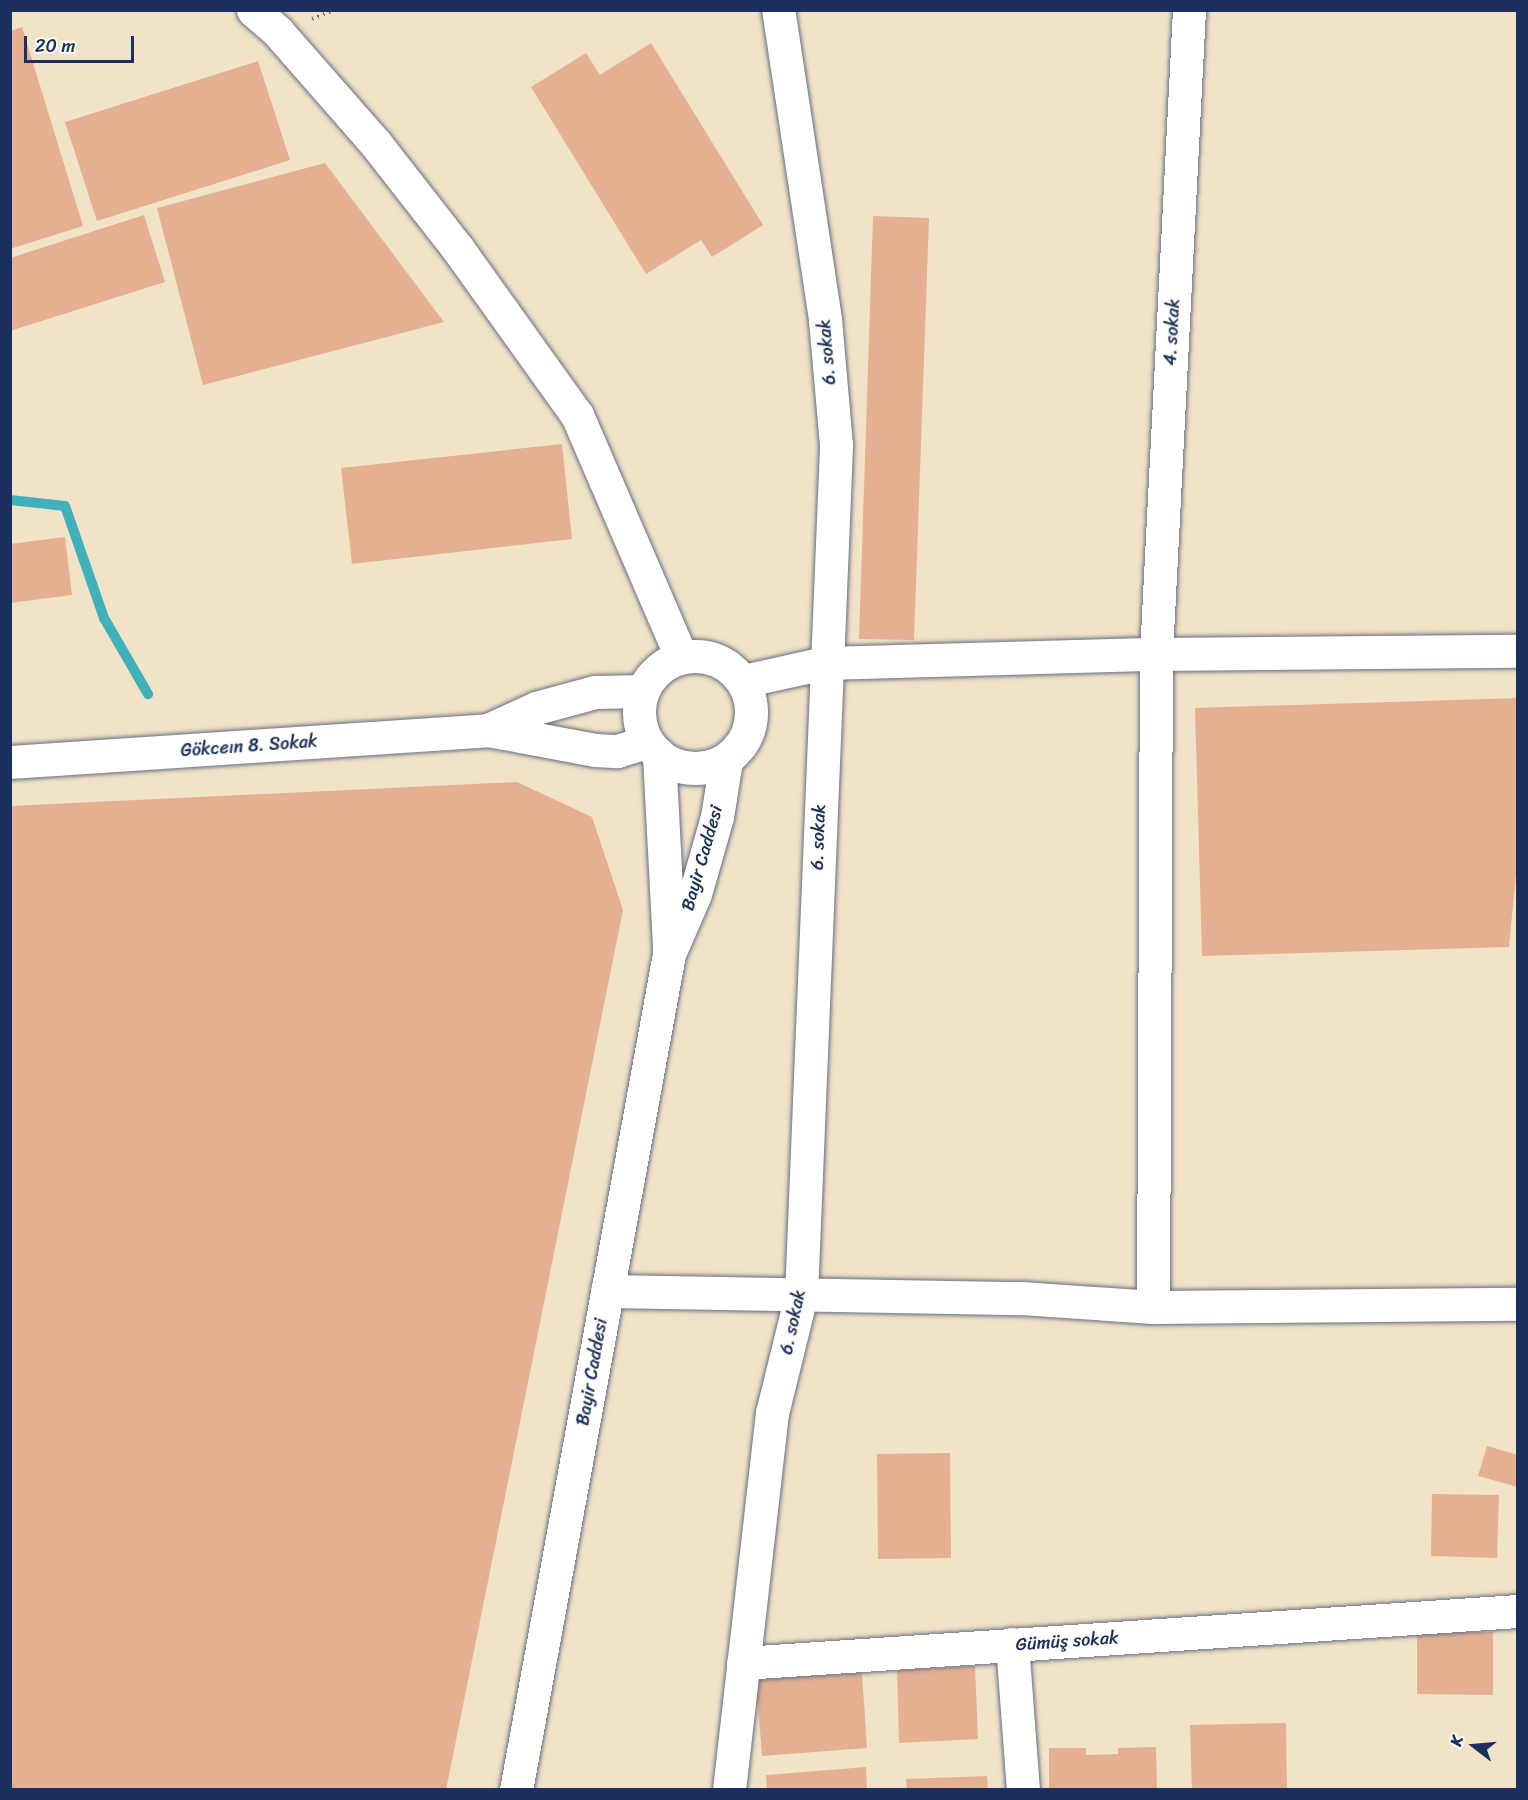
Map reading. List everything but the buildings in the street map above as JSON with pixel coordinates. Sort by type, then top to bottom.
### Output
[{"type":"street","points":[[253,10],[278,32],[376,144],[458,249],[577,415],[681,657]]},
{"type":"street","name":"6. sokak","points":[[743,1663],[771,1413],[801,1296],[825,663],[836,445],[825,319],[778,10]]},
{"type":"street","name":"4. sokak","points":[[1153,1307],[1156,654],[1189,10]]},
{"type":"street","points":[[743,681],[825,663],[1156,654],[1518,651]]},
{"type":"street","points":[[699,655],[716,658],[743,681],[750,698],[748,732],[726,760],[692,768],[653,749],[640,726],[643,691],[665,663],[681,657],[699,655]]},
{"type":"street","name":"Gökceın 8. Sokak","points":[[488,730],[536,708],[595,692],[643,691]]},
{"type":"street","name":"Gökceın 8. Sokak","points":[[10,762],[488,730],[595,750],[653,749]]},
{"type":"street","name":"Bayir Caddesi","points":[[653,749],[669,954]]},
{"type":"street","name":"Bayir Caddesi","points":[[516,1790],[669,954],[695,894],[717,818],[726,760]]},
{"type":"street","points":[[607,1291],[1021,1298],[1153,1307],[1518,1304]]},
{"type":"street","name":"Gümüş sokak","points":[[743,1663],[1518,1611]]},
{"type":"street","points":[[1012,1644],[1023,1790]]},
{"type":"street","points":[[729,1790],[743,1663]]},
{"type":"waterway","points":[[10,500],[65,506],[104,618],[148,694]]}]
